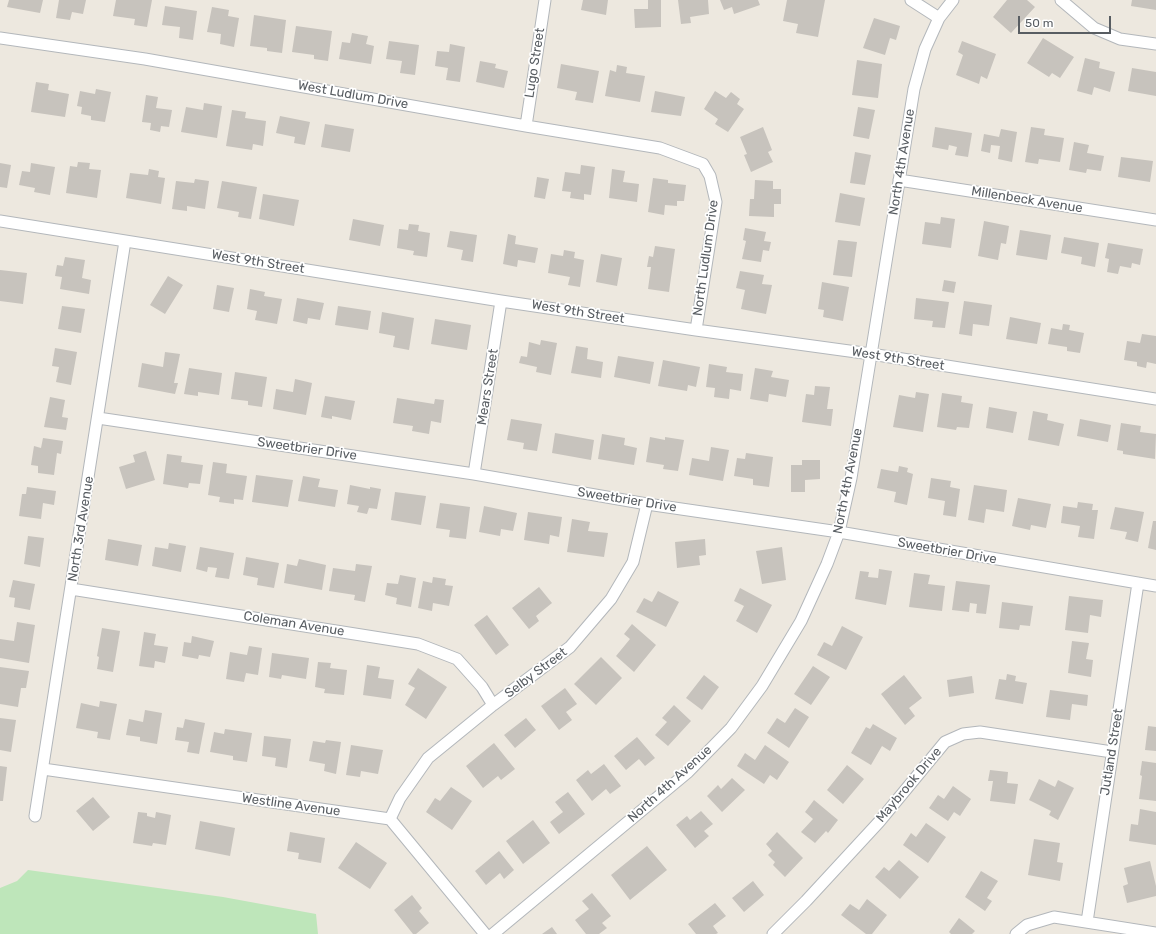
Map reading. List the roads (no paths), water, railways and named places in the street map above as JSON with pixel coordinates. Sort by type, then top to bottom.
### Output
[{"type":"street","name":"Lugo Street","points":[[526,126],[545,0]]},
{"type":"street","points":[[911,0],[939,18]]},
{"type":"street","name":"North 4th Avenue","points":[[493,934],[688,772],[731,728],[762,686],[801,621],[827,564],[839,532],[851,478],[914,89],[924,49],[939,18],[953,0]]},
{"type":"street","points":[[1061,0],[1094,28],[1120,39],[1156,44]]},
{"type":"street","name":"West Ludlum Drive","points":[[0,38],[145,59],[660,148],[703,164]]},
{"type":"street","name":"North Ludlum Drive","points":[[696,330],[716,202],[710,176],[703,164]]},
{"type":"street","name":"Millenbeck Avenue","points":[[899,180],[1156,220]]},
{"type":"street","name":"West 9th Street","points":[[0,221],[501,301],[871,354],[1156,400]]},
{"type":"street","name":"North 3rd Avenue","points":[[35,816],[125,241]]},
{"type":"street","name":"Mears Street","points":[[474,474],[501,301]]},
{"type":"street","name":"Sweetbrier Drive","points":[[98,418],[474,474],[647,504],[839,532],[1156,586]]},
{"type":"street","name":"Selby Street","points":[[390,819],[400,798],[428,758],[493,705],[570,647],[611,599],[633,562],[647,504]]},
{"type":"street","name":"Jutland Street","points":[[1086,922],[1138,583]]},
{"type":"street","name":"Coleman Avenue","points":[[71,589],[418,644],[457,659],[482,688],[493,705]]},
{"type":"street","name":"Maybrook Drive","points":[[773,934],[806,901],[879,822],[945,742],[963,734],[980,732],[1112,752]]},
{"type":"street","name":"Westline Avenue","points":[[43,769],[390,819]]},
{"type":"street","points":[[390,819],[485,934]]},
{"type":"street","points":[[1016,934],[1027,925],[1054,917],[1156,933]]}]
